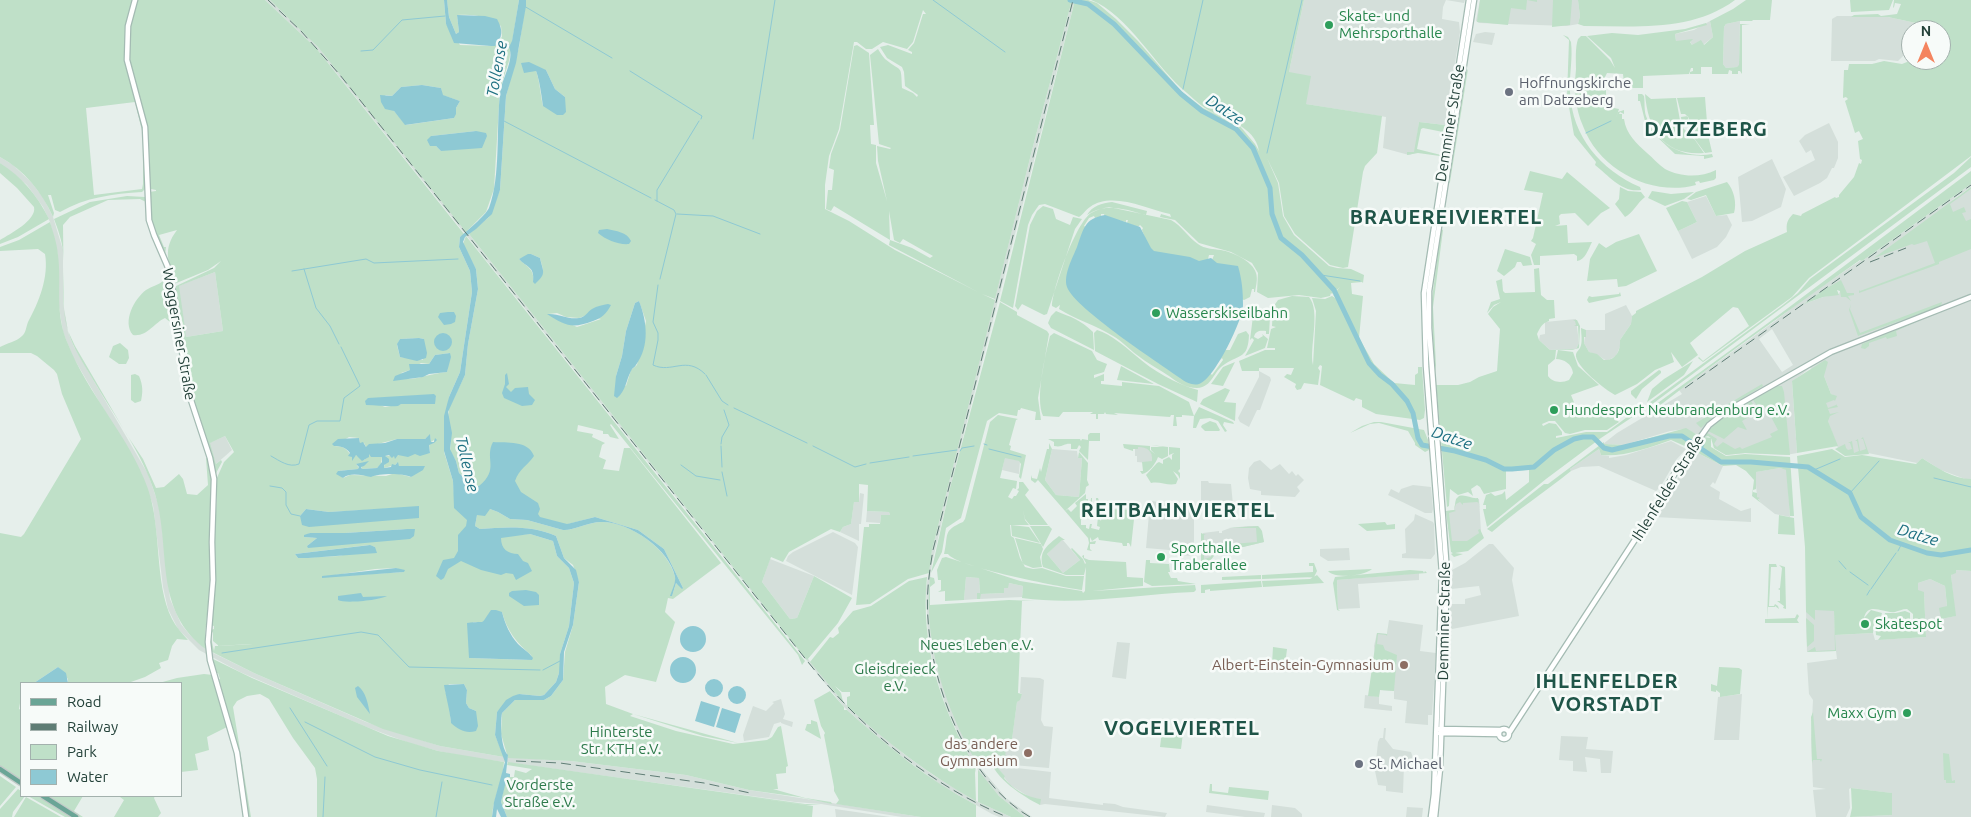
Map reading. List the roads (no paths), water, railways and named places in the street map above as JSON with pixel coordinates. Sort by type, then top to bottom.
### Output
[{"type":"main road","name":"Woggersiner Straße","points":[[135,0],[128,26],[126,45],[128,66],[145,127],[149,220],[170,272],[188,391],[210,458],[214,479],[213,580],[208,648],[235,745],[246,817]]},
{"type":"main road","name":"Demminer Straße","points":[[1433,424],[1424,315],[1424,293],[1469,0]]},
{"type":"main road","name":"Demminer Straße","points":[[1431,817],[1439,731],[1447,573],[1434,441],[1429,291],[1474,0]]},
{"type":"main road","name":"Ihlenfelder Straße","points":[[1508,731],[1517,721],[1595,603],[1694,444],[1717,418],[1831,352],[1971,298]]},
{"type":"main road","name":"Demminer Straße","points":[[1436,817],[1440,780],[1439,731]]},
{"type":"main road","points":[[1439,731],[1508,731],[1507,738],[1503,739],[1500,732]]},
{"type":"main road","points":[[0,769],[20,782]]},
{"type":"main road","points":[[44,797],[76,817]]},
{"type":"water","points":[[444,0],[447,0],[449,17],[456,34],[459,32],[457,15],[485,16],[497,19],[501,33],[500,40],[495,46],[454,43],[446,24]]},
{"type":"water","points":[[519,0],[526,0],[526,6],[516,63],[506,96],[500,190],[492,214],[465,237],[463,242],[476,269],[478,289],[468,344],[465,375],[448,412],[452,433],[450,449],[459,473],[473,485],[479,486],[489,474],[493,442],[516,443],[527,447],[534,456],[521,470],[515,481],[521,492],[538,503],[540,509],[538,514],[540,517],[567,524],[595,517],[638,530],[664,549],[683,588],[676,583],[672,596],[670,596],[675,577],[665,556],[646,539],[623,526],[601,522],[563,530],[527,520],[510,519],[490,509],[485,516],[477,515],[475,526],[480,529],[528,528],[556,536],[564,558],[576,570],[579,582],[573,625],[564,652],[563,680],[551,696],[544,700],[515,700],[502,713],[502,736],[508,755],[506,773],[510,774],[510,777],[507,777],[501,802],[507,817],[501,817],[497,809],[496,817],[492,817],[494,802],[505,762],[495,735],[497,712],[506,700],[513,696],[519,694],[544,695],[556,682],[559,673],[560,654],[569,626],[574,583],[569,568],[557,556],[553,541],[530,534],[501,538],[502,545],[506,550],[518,554],[523,561],[528,563],[532,571],[516,580],[513,574],[506,573],[501,575],[481,570],[461,561],[448,569],[441,580],[436,576],[443,560],[454,558],[458,551],[458,535],[466,526],[467,520],[454,508],[453,481],[444,451],[444,416],[449,397],[460,372],[472,292],[470,271],[459,247],[460,237],[487,211],[493,195],[497,167],[500,94],[509,64],[509,47],[512,41]]},
{"type":"water","points":[[529,62],[546,70],[555,89],[565,97],[566,112],[563,115],[557,115],[543,106],[536,71],[524,73],[521,63]]},
{"type":"water","points":[[422,85],[441,88],[443,95],[460,101],[454,118],[405,125],[394,111],[385,109],[381,102],[380,95],[392,96],[401,87]]},
{"type":"water","points":[[476,131],[486,133],[487,136],[482,148],[441,151],[436,146],[430,146],[427,140],[431,136]]},
{"type":"water","points":[[1105,215],[1140,227],[1154,251],[1190,257],[1199,261],[1211,258],[1217,263],[1238,266],[1242,290],[1242,312],[1220,360],[1207,379],[1201,383],[1195,385],[1186,382],[1140,350],[1085,308],[1067,287],[1067,272],[1083,230],[1093,219]]},
{"type":"water","points":[[607,229],[624,234],[631,241],[629,244],[617,243],[598,233],[599,230]]},
{"type":"water","points":[[528,254],[540,258],[543,269],[543,275],[535,284],[533,282],[532,270],[519,259]]},
{"type":"water","points":[[639,301],[646,333],[644,350],[617,398],[614,396],[616,376],[622,356],[626,331],[635,303]]},
{"type":"water","points":[[608,304],[611,305],[601,317],[580,325],[564,324],[547,314],[579,318],[594,308]]},
{"type":"water","points":[[454,312],[456,316],[455,322],[444,325],[438,317],[440,313]]},
{"type":"water","points":[[443,333],[449,336],[452,342],[449,348],[443,351],[437,348],[434,342],[437,336]]},
{"type":"water","points":[[400,339],[424,339],[427,353],[426,358],[417,361],[400,357],[397,344]]},
{"type":"water","points":[[450,353],[451,357],[447,372],[393,381],[395,376],[410,370],[409,364],[429,364],[435,355]]},
{"type":"water","points":[[507,373],[509,384],[506,387],[511,392],[515,388],[528,387],[529,394],[535,400],[532,405],[522,406],[504,398],[502,393]]},
{"type":"water","points":[[434,394],[436,396],[435,404],[386,406],[366,405],[365,401],[368,398]]},
{"type":"water","points":[[430,434],[431,442],[434,442],[435,438],[437,440],[434,443],[429,445],[430,453],[420,456],[415,454],[408,457],[398,455],[395,459],[394,456],[392,458],[389,455],[385,456],[389,459],[389,462],[384,465],[384,468],[391,467],[392,464],[395,465],[398,462],[399,466],[425,466],[423,470],[411,477],[385,474],[371,477],[353,475],[343,478],[336,474],[338,471],[358,469],[359,467],[356,464],[369,461],[361,467],[362,469],[377,468],[382,462],[382,457],[371,457],[369,454],[369,457],[362,461],[356,455],[352,461],[352,457],[348,456],[350,453],[347,449],[332,444],[338,439],[359,438],[360,443],[363,442],[366,447],[369,444],[385,443],[397,439],[425,439]]},
{"type":"water","points":[[419,506],[419,518],[309,527],[302,525],[300,516],[306,509],[329,512]]},
{"type":"water","points":[[415,529],[414,536],[410,539],[308,548],[307,546],[317,538],[304,537],[304,535],[310,533]]},
{"type":"water","points":[[370,545],[375,547],[377,553],[308,558],[298,558],[295,554]]},
{"type":"water","points":[[396,568],[405,570],[404,572],[322,578],[322,576]]},
{"type":"water","points":[[526,590],[536,592],[539,595],[539,605],[524,606],[509,596],[509,593],[512,591]]},
{"type":"water","points":[[361,593],[363,597],[387,596],[362,601],[348,602],[338,600],[338,596]]},
{"type":"water","points":[[491,610],[502,612],[506,625],[513,637],[533,658],[532,660],[469,658],[467,623],[484,621]]},
{"type":"water","points":[[693,626],[702,630],[706,639],[702,648],[693,652],[684,648],[680,639],[684,630]]},
{"type":"water","points":[[683,657],[692,661],[696,670],[692,679],[683,683],[674,679],[670,670],[674,661]]},
{"type":"water","points":[[58,667],[66,673],[68,682],[36,682]]},
{"type":"water","points":[[714,679],[721,681],[723,688],[721,695],[714,697],[707,695],[705,688],[707,681]]},
{"type":"water","points":[[464,684],[467,690],[466,703],[469,708],[476,711],[478,726],[476,731],[472,732],[463,731],[451,723],[444,685]]},
{"type":"water","points":[[358,686],[365,695],[370,714],[357,697],[355,688]]},
{"type":"water","points":[[737,686],[744,688],[746,695],[744,702],[737,704],[730,702],[728,695],[730,688]]},
{"type":"water","points":[[701,701],[720,707],[714,727],[695,721]]},
{"type":"water","points":[[722,708],[741,714],[735,733],[716,727]]},
{"type":"waterway","points":[[753,139],[775,0]]},
{"type":"waterway","points":[[933,0],[1005,52]]},
{"type":"waterway","name":"Datze","points":[[1070,0],[1088,4],[1114,24],[1181,94],[1202,111],[1236,129],[1253,148],[1270,188],[1272,214],[1281,238],[1302,255],[1334,290],[1369,363],[1407,401],[1413,413],[1418,438],[1422,445],[1455,451],[1486,460],[1504,469],[1512,469],[1534,467],[1554,450],[1574,439],[1583,437],[1593,437],[1604,448],[1612,450],[1669,436],[1682,436],[1721,462],[1751,462],[1808,467],[1850,493],[1861,517],[1890,540],[1927,553],[1941,555],[1971,550]]},
{"type":"waterway","points":[[1183,89],[1203,0]]},
{"type":"waterway","points":[[1267,153],[1302,0]]},
{"type":"waterway","points":[[524,6],[612,58]]},
{"type":"waterway","points":[[361,51],[373,50],[402,20],[445,16]]},
{"type":"waterway","name":"Tollense","points":[[498,42],[509,45]]},
{"type":"waterway","points":[[630,71],[702,116],[701,119]]},
{"type":"waterway","points":[[504,121],[651,198]]},
{"type":"waterway","points":[[657,201],[657,190],[699,121]]},
{"type":"waterway","points":[[1586,133],[1611,121]]},
{"type":"waterway","points":[[655,200],[674,210],[676,214],[660,279]]},
{"type":"waterway","points":[[677,214],[713,216],[760,234]]},
{"type":"waterway","points":[[292,271],[366,259],[374,263],[458,259]]},
{"type":"waterway","points":[[304,269],[316,308],[330,326],[339,344]]},
{"type":"waterway","points":[[1321,275],[1360,281]]},
{"type":"waterway","points":[[658,285],[653,322],[658,333],[658,340],[653,365],[666,368],[685,365],[692,366],[705,374]]},
{"type":"waterway","points":[[271,456],[288,465],[299,464],[309,425],[317,421],[340,421],[344,398],[360,386],[341,347]]},
{"type":"waterway","points":[[706,375],[722,401],[728,405]]},
{"type":"waterway","points":[[734,408],[807,443]]},
{"type":"waterway","points":[[721,444],[722,437],[729,425],[724,410]]},
{"type":"waterway","points":[[721,446],[722,467]]},
{"type":"waterway","points":[[813,446],[855,467],[866,464]]},
{"type":"waterway","points":[[960,451],[962,448],[974,446]]},
{"type":"waterway","points":[[989,449],[1021,457]]},
{"type":"waterway","points":[[913,456],[957,450]]},
{"type":"waterway","points":[[870,463],[909,457]]},
{"type":"waterway","points":[[1814,470],[1840,459]]},
{"type":"waterway","points":[[1850,493],[1879,461]]},
{"type":"waterway","points":[[681,465],[696,476],[720,480]]},
{"type":"waterway","points":[[722,472],[727,496]]},
{"type":"waterway","points":[[1934,478],[1971,487]]},
{"type":"waterway","points":[[270,486],[282,488],[286,492],[286,505],[291,514],[300,516]]},
{"type":"waterway","points":[[1898,551],[1901,545]]},
{"type":"waterway","points":[[1871,589],[1896,553]]},
{"type":"waterway","points":[[1839,561],[1846,569]]},
{"type":"waterway","points":[[1850,572],[1868,585]]},
{"type":"waterway","points":[[1867,595],[1870,590]]},
{"type":"waterway","points":[[222,653],[361,632],[378,635],[409,667],[540,670]]},
{"type":"waterway","points":[[543,670],[560,661]]},
{"type":"waterway","points":[[290,708],[327,766]]},
{"type":"waterway","points":[[305,722],[375,757],[420,770],[492,785]]},
{"type":"waterway","points":[[323,817],[325,777]]},
{"type":"waterway","points":[[436,817],[442,782]]},
{"type":"railway","points":[[268,0],[301,31],[340,75],[829,686],[873,731],[923,771],[978,804],[1007,817]]},
{"type":"railway","points":[[1030,817],[1008,801],[988,781],[957,730],[937,674],[931,646],[927,610],[933,550],[1073,0]]},
{"type":"railway","points":[[1685,388],[1971,185]]},
{"type":"railway","points":[[1870,262],[1906,248]]},
{"type":"railway","points":[[516,761],[560,763],[704,783],[750,793]]},
{"type":"place","name":"Skate- und Mehrsporthalle","points":[[1329,25]]},
{"type":"place","name":"Hoffnungskirche am Datzeberg","points":[[1509,92]]},
{"type":"place","name":"Wasserskiseilbahn","points":[[1156,313]]},
{"type":"place","name":"Hundesport Neubrandenburg e.V.","points":[[1554,410]]},
{"type":"place","name":"Sporthalle Traberallee","points":[[1161,557]]},
{"type":"place","name":"Skatespot","points":[[1865,624]]},
{"type":"place","name":"Albert-Einstein-Gymnasium","points":[[1404,665]]},
{"type":"place","name":"Maxx Gym","points":[[1907,713]]},
{"type":"place","name":"das andere Gymnasium","points":[[1028,753]]},
{"type":"place","name":"St. Michael","points":[[1359,764]]},
{"type":"district","name":"DATZEBERG","points":[[1706,129]]},
{"type":"district","name":"BRAUEREIVIERTEL","points":[[1446,217]]},
{"type":"district","name":"REITBAHNVIERTEL","points":[[1178,510]]},
{"type":"district","name":"IHLENFELDER VORSTADT","points":[[1607,692]]},
{"type":"district","name":"VOGELVIERTEL","points":[[1182,728]]},
{"type":"park label","name":"Neues Leben e.V.","points":[[977,645]]},
{"type":"park label","name":"Gleisdreieck e.V.","points":[[895,678]]},
{"type":"park label","name":"Hinterste Str. KTH e.V.","points":[[621,740]]},
{"type":"park label","name":"Vorderste Straße e.V.","points":[[540,794]]}]
